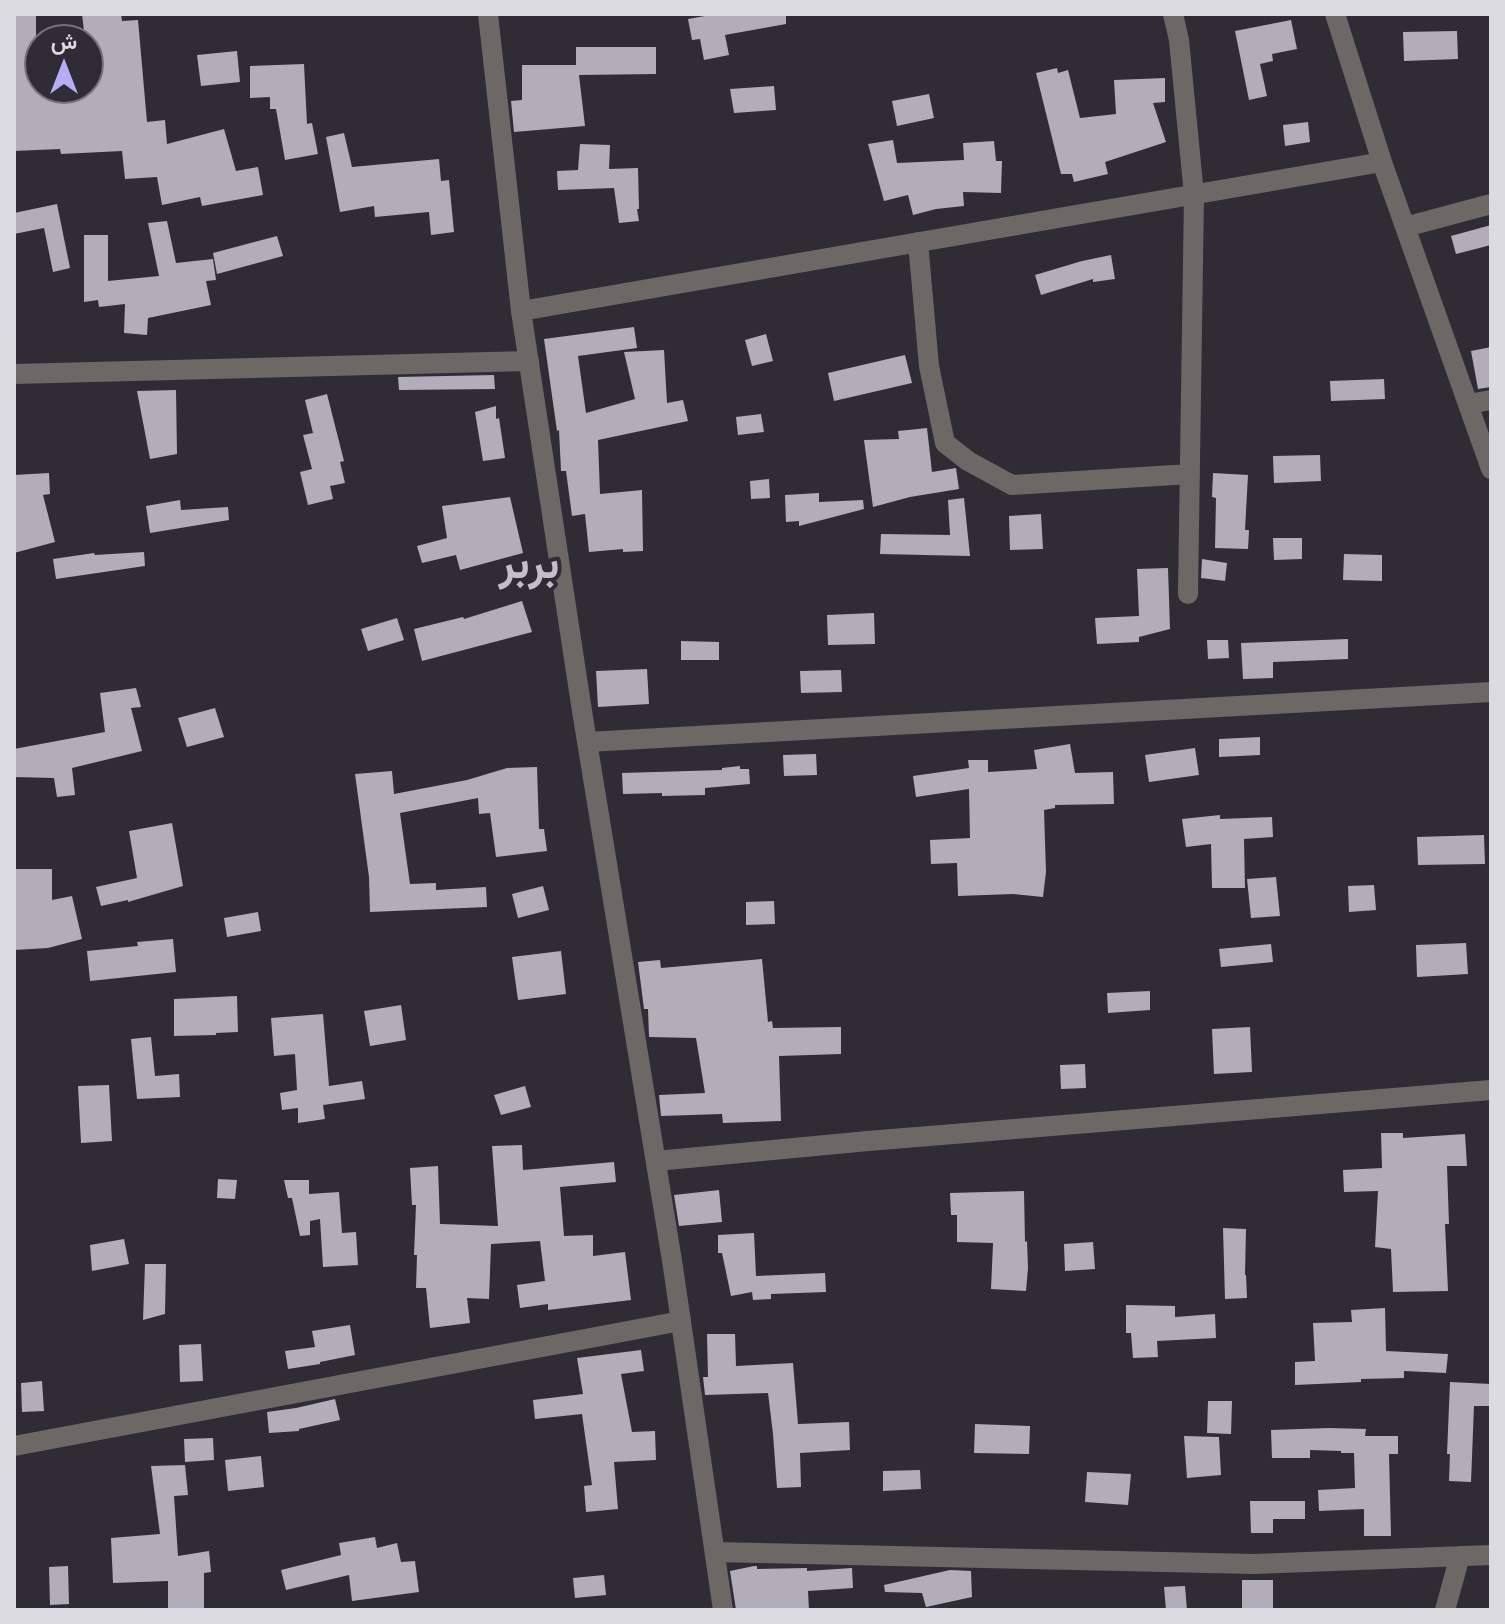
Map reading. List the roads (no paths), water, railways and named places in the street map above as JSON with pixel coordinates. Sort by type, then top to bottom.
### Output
[{"type":"street","points":[[488,14],[521,311],[681,1321],[723,1610]]},
{"type":"street","points":[[1173,14],[1179,40],[1194,195],[1188,594]]},
{"type":"street","points":[[1335,14],[1382,162],[1491,469]]},
{"type":"street","points":[[521,311],[1382,162]]},
{"type":"street","points":[[1405,227],[1491,204]]},
{"type":"street","points":[[918,242],[929,366],[945,443],[968,461],[1012,485],[1190,474]]},
{"type":"street","points":[[14,374],[529,361]]},
{"type":"street","points":[[1468,404],[1491,400]]},
{"type":"street","points":[[587,742],[1491,692]]},
{"type":"street","points":[[656,1161],[884,1139],[1491,1090]]},
{"type":"street","points":[[14,1446],[681,1321]]},
{"type":"street","points":[[715,1552],[1254,1564],[1491,1555]]},
{"type":"street","points":[[1445,1610],[1460,1556]]},
{"type":"district","name":"بربر","points":[[529,565]]}]
